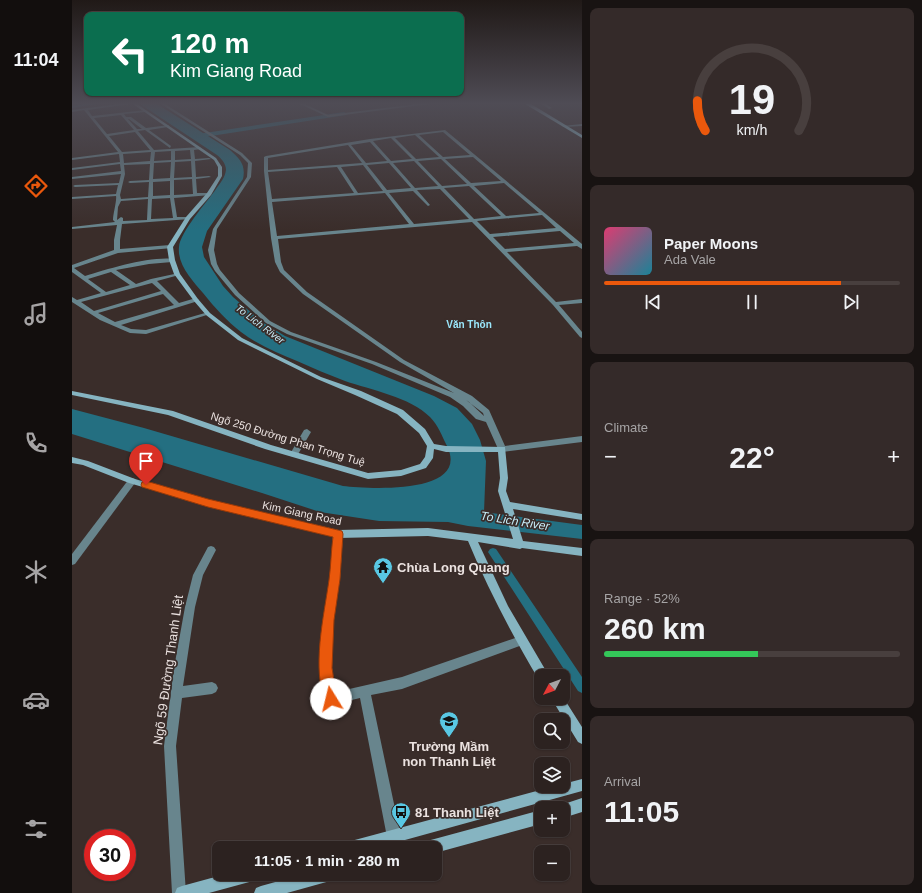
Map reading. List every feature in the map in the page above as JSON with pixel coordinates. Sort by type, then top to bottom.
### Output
[{"type":"street","points":[[115,146],[121,153],[123,164],[115,220],[119,222]]},
{"type":"street","points":[[148,146],[153,151],[150,181],[149,220]]},
{"type":"street","points":[[169,146],[172,148]]},
{"type":"street","points":[[197,146],[215,159],[220,167],[220,176],[209,194],[188,218],[170,247],[172,260],[177,274],[208,314],[240,339],[292,366],[400,412],[422,431],[431,446],[446,449],[491,450],[582,439]]},
{"type":"street","points":[[228,146],[241,154],[250,163],[249,177],[215,229],[211,250],[214,264],[218,271],[237,294],[268,322],[289,333],[374,363],[453,395],[466,404],[478,417],[489,420]]},
{"type":"street","points":[[338,146],[266,157],[266,171],[274,238],[278,262],[282,271],[305,293],[402,361],[469,398],[486,412],[502,449],[504,478],[502,491],[520,545]]},
{"type":"street","points":[[350,146],[412,225]]},
{"type":"street","points":[[375,146],[428,206]]},
{"type":"street","points":[[401,146],[555,304],[582,336]]},
{"type":"street","points":[[428,146],[505,217]]},
{"type":"street","points":[[461,146],[580,245]]},
{"type":"street","points":[[72,159],[172,148],[200,148]]},
{"type":"street","points":[[172,148],[172,196],[175,218]]},
{"type":"street","points":[[192,148],[195,194]]},
{"type":"street","points":[[266,171],[473,156]]},
{"type":"street","points":[[121,184],[73,188],[73,168],[209,159]]},
{"type":"street","points":[[95,166],[96,175]]},
{"type":"street","points":[[338,166],[357,194]]},
{"type":"street","points":[[74,177],[123,172]]},
{"type":"street","points":[[130,182],[209,177]]},
{"type":"street","points":[[270,201],[504,182]]},
{"type":"street","points":[[72,196],[79,194]]},
{"type":"street","points":[[72,196],[150,198],[209,194]]},
{"type":"street","points":[[274,238],[542,214]]},
{"type":"street","points":[[117,252],[119,222],[122,217]]},
{"type":"street","points":[[72,228],[119,222],[188,218]]},
{"type":"street","points":[[489,236],[560,229]]},
{"type":"street","points":[[505,252],[580,245]]},
{"type":"street","points":[[72,268],[117,252],[170,247]]},
{"type":"street","points":[[84,278],[111,269],[142,262],[172,260]]},
{"type":"street","points":[[72,268],[105,294]]},
{"type":"street","points":[[111,269],[135,286]]},
{"type":"street","points":[[74,301],[177,274]]},
{"type":"street","points":[[154,280],[177,305]]},
{"type":"street","points":[[93,313],[164,292]]},
{"type":"street","points":[[117,324],[196,300]]},
{"type":"street","points":[[74,301],[102,318],[130,331],[146,332],[208,314]]},
{"type":"street","points":[[555,304],[582,301]]},
{"type":"street","name":"Ngõ 250 Đường Phan Trọng Tuệ","points":[[72,393],[170,413],[294,454],[368,476],[401,473],[423,466],[429,458],[431,446]]},
{"type":"street","points":[[294,454],[307,432]]},
{"type":"street","name":"Kim Giang Road","points":[[72,460],[85,463],[132,481],[208,503],[338,534],[428,532],[472,539],[582,552]]},
{"type":"street","points":[[72,561],[132,481]]},
{"type":"street","points":[[507,508],[582,517]]},
{"type":"street","points":[[338,534],[334,579],[328,620],[326,668],[331,699],[402,683],[521,641]]},
{"type":"street","points":[[472,539],[492,587],[521,641],[539,669]]},
{"type":"street","name":"Ngõ 59 Đường Thanh Liệt","points":[[178,893],[170,746],[193,594],[198,575],[211,550]]},
{"type":"street","points":[[177,693],[212,688]]},
{"type":"street","points":[[364,692],[394,837]]},
{"type":"street","points":[[561,705],[582,738]]},
{"type":"street","points":[[378,841],[582,785]]},
{"type":"street","points":[[570,809],[582,805]]},
{"type":"street","points":[[442,844],[534,819]]},
{"type":"street","points":[[182,893],[227,881]]},
{"type":"street","points":[[261,893],[305,881]]},
{"type":"water","name":"To Lich River","points":[[203,146],[223,146],[230,150],[237,156],[243,166],[244,174],[243,179],[207,231],[202,247],[204,257],[223,286],[233,297],[262,322],[285,336],[434,396],[457,408],[472,424],[480,440],[486,461],[484,512],[582,525],[582,539],[468,526],[448,522],[379,521],[320,512],[72,434],[72,409],[144,428],[343,486],[394,488],[414,486],[431,481],[445,473],[450,462],[447,446],[438,427],[422,410],[401,399],[345,381],[254,341],[226,319],[186,272],[180,260],[179,247],[184,233],[194,217],[223,178],[226,170],[225,166],[217,155]]},
{"type":"waterway","points":[[493,552],[582,687]]},
{"type":"place","name":"Chùa Long Quang","points":[[383,584]]},
{"type":"place","name":"Trường Mầm non Thanh Liệt","points":[[449,738]]},
{"type":"place","name":"81 Thanh Liệt","points":[[401,829]]},
{"type":"district","name":"Văn Thôn","points":[[469,324]]},
{"type":"route","points":[[146,485],[208,503],[338,534],[334,579],[328,620],[326,668],[331,699]]}]
